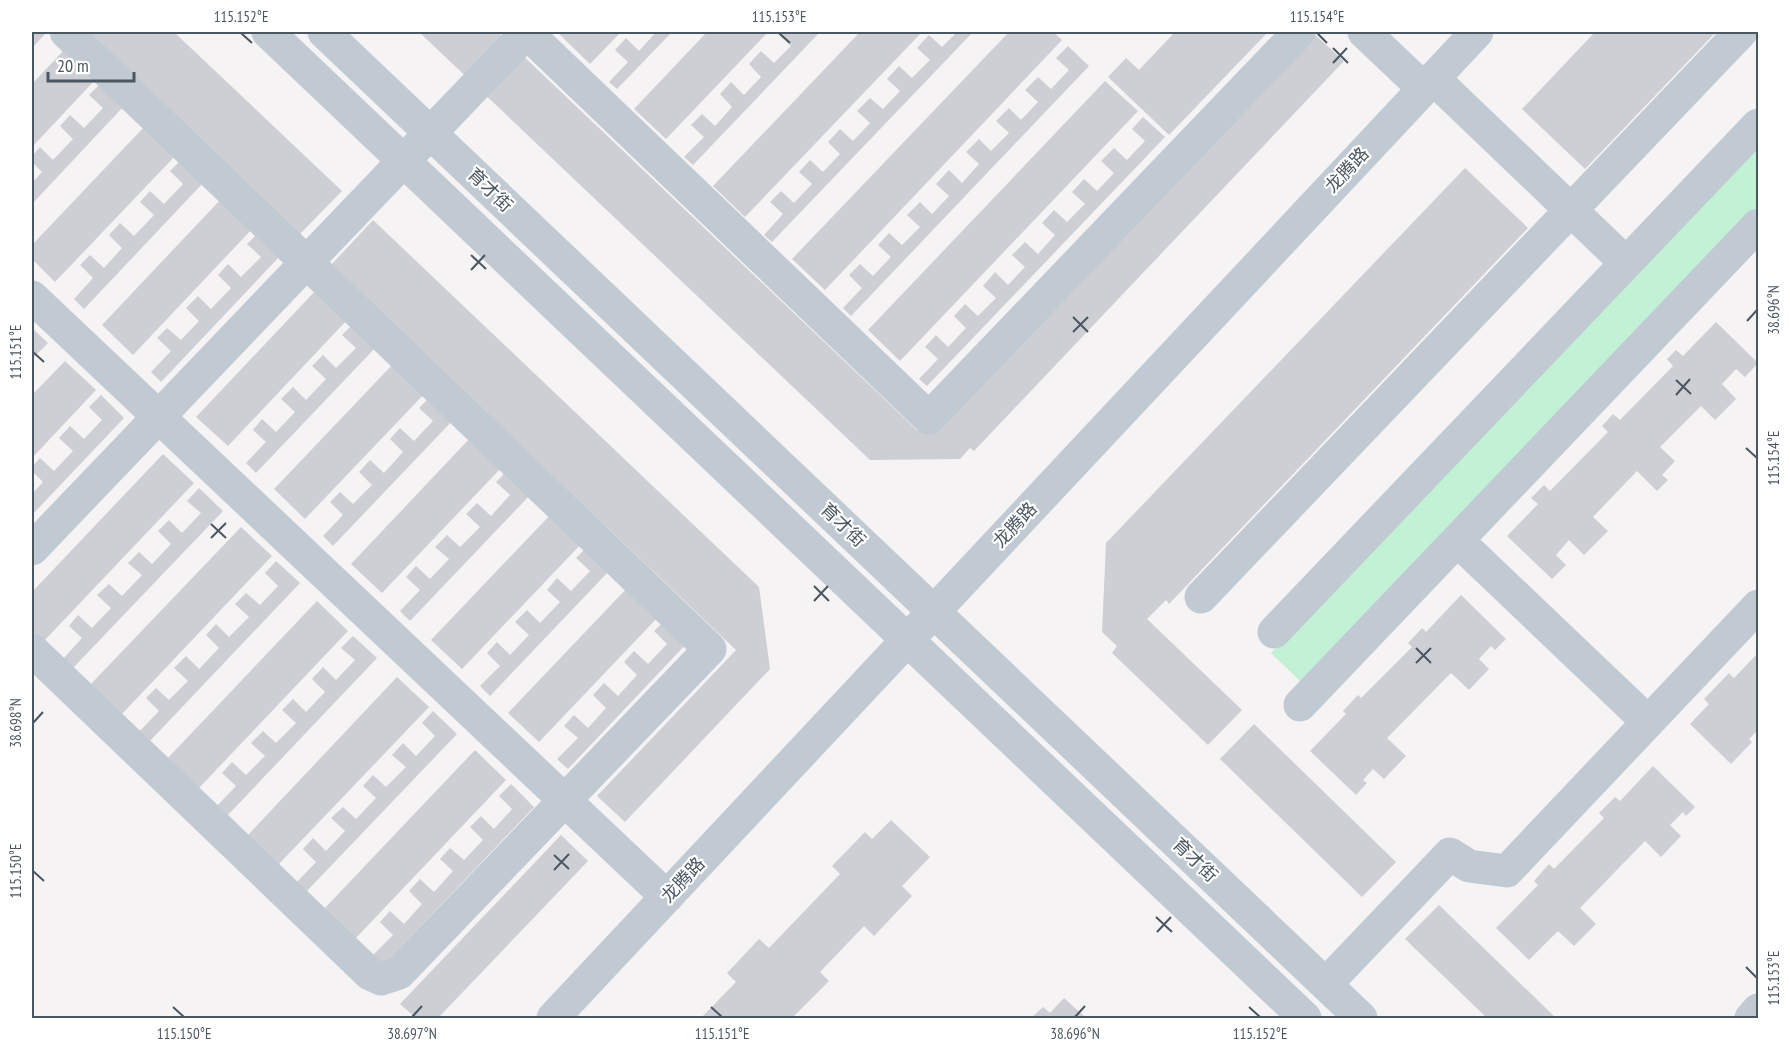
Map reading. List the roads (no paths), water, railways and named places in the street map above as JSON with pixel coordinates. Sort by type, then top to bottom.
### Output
[{"type":"street","points":[[32,650],[370,974],[381,979],[399,974],[710,649],[66,32]]},
{"type":"street","points":[[268,32],[1305,1018]]},
{"type":"street","name":"育才街","points":[[324,32],[1361,1018]]},
{"type":"street","points":[[32,549],[527,32],[929,418],[1299,32]]},
{"type":"street","points":[[1364,32],[1428,83],[1626,263]]},
{"type":"street","name":"龙腾路","points":[[553,1018],[1477,32]]},
{"type":"street","points":[[1201,597],[1741,32]]},
{"type":"street","points":[[1274,632],[1758,125]]},
{"type":"street","points":[[1300,705],[1758,225]]},
{"type":"street","points":[[32,297],[667,897]]},
{"type":"street","points":[[1458,541],[1648,722]]},
{"type":"street","points":[[1326,984],[1450,854],[1469,866],[1507,871],[1758,606]]},
{"type":"street","points":[[1750,1018],[1758,1010]]}]
